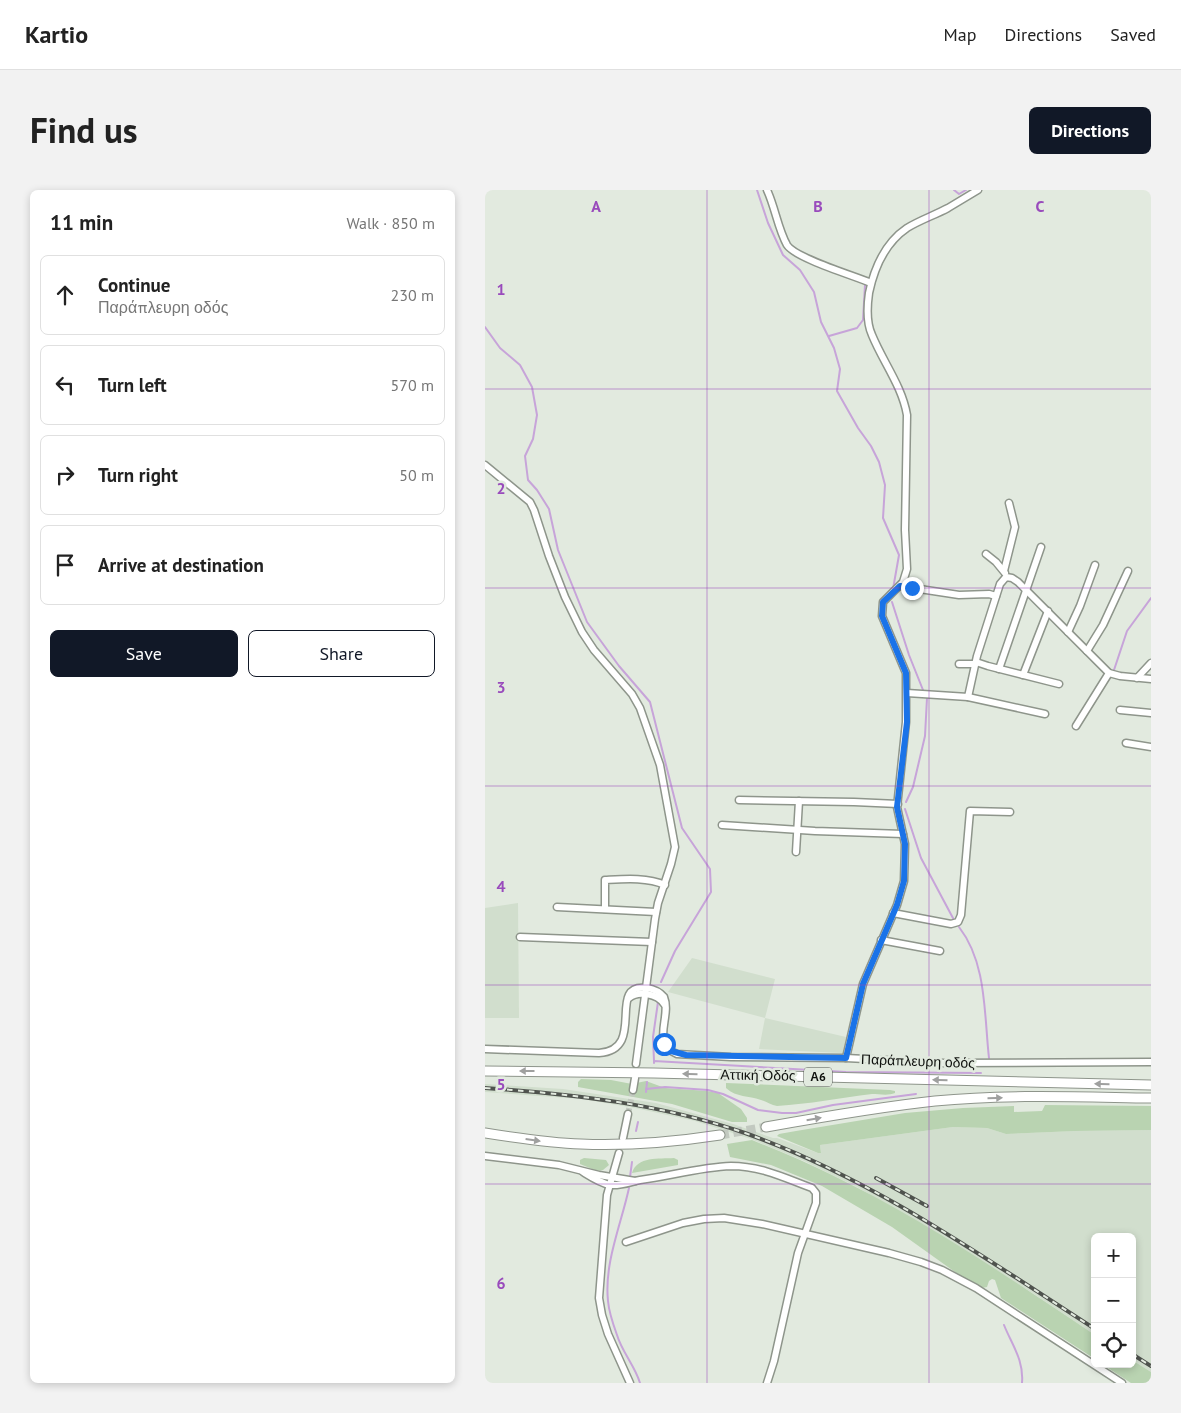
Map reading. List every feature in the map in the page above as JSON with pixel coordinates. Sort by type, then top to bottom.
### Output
[{"type":"highway","name":"Αττική Οδός","points":[[485,1071],[646,1072],[1151,1085]]},
{"type":"highway","points":[[766,1127],[935,1101],[1018,1097],[1151,1098]]},
{"type":"highway","points":[[485,1133],[547,1142],[582,1144],[645,1143],[720,1135]]},
{"type":"street","points":[[767,190],[784,239],[787,246],[793,252],[871,283]]},
{"type":"street","points":[[846,1058],[860,995],[904,881],[905,859],[903,834],[897,804],[905,740],[906,673],[882,616],[883,602],[900,586],[906,574],[907,415],[905,401],[870,330],[868,305],[871,283],[881,259],[897,237],[907,228],[948,208],[978,190]]},
{"type":"street","points":[[485,465],[530,502],[565,597],[582,632],[594,650],[632,694],[641,708],[660,765],[674,839],[674,852],[656,912],[636,1064]]},
{"type":"street","points":[[968,697],[975,663],[1000,584],[1005,574],[1015,527],[1009,503]]},
{"type":"street","points":[[999,669],[1041,547]]},
{"type":"street","points":[[986,554],[1005,574],[1018,582],[1048,611],[1109,673],[1151,679]]},
{"type":"street","points":[[1068,632],[1095,565]]},
{"type":"street","points":[[1087,651],[1103,625],[1128,571]]},
{"type":"street","points":[[900,586],[959,595],[989,594],[997,596]]},
{"type":"street","points":[[1023,675],[1048,611]]},
{"type":"street","points":[[959,664],[975,663],[1059,684]]},
{"type":"street","points":[[1137,678],[1151,663]]},
{"type":"street","points":[[1077,726],[1109,673]]},
{"type":"street","points":[[907,693],[968,697],[1045,714]]},
{"type":"street","points":[[1120,710],[1151,713]]},
{"type":"street","points":[[1126,743],[1151,746]]},
{"type":"street","points":[[739,800],[897,804]]},
{"type":"street","points":[[796,852],[799,801]]},
{"type":"street","points":[[893,913],[951,924],[957,922],[961,915],[970,811],[971,809],[1010,812]]},
{"type":"street","points":[[722,825],[903,834]]},
{"type":"street","points":[[605,908],[605,880],[644,880],[665,885]]},
{"type":"street","points":[[557,907],[656,912]]},
{"type":"street","points":[[520,937],[652,942]]},
{"type":"street","points":[[881,940],[940,951]]},
{"type":"street","points":[[485,1049],[609,1051],[617,1048],[623,1039],[626,1003],[631,992],[635,989],[646,991]]},
{"type":"street","name":"Παράπλευρη οδός","points":[[646,991],[661,993],[665,1000],[664,1044],[677,1054],[731,1057],[846,1058],[943,1064],[1151,1062]]},
{"type":"street","points":[[633,1090],[635,1078]]},
{"type":"street","points":[[623,1138],[628,1114]]},
{"type":"street","points":[[619,1153],[605,1212],[599,1298],[608,1334],[630,1383]]},
{"type":"street","points":[[485,1156],[559,1165],[611,1181],[636,1181],[731,1166],[749,1167],[774,1172],[812,1188],[817,1193],[817,1203],[805,1233],[793,1273],[774,1361],[767,1383]]},
{"type":"street","points":[[626,1242],[683,1223],[724,1218],[805,1233],[921,1262],[942,1270],[976,1288],[1122,1383]]},
{"type":"shaded area","points":[[518,903],[519,1018],[485,1018],[485,908]]},
{"type":"shaded area","points":[[692,958],[775,979],[765,1018],[668,992]]},
{"type":"shaded area","points":[[765,1018],[846,1037],[843,1053],[759,1049]]},
{"type":"shaded area","points":[[485,1084],[563,1089],[656,1103],[733,1124],[818,1153],[821,1152],[820,1145],[953,1127],[987,1128],[1006,1134],[1151,1130],[1151,1372],[1136,1363],[1136,1233],[1091,1233],[1091,1332],[1034,1294],[857,1187],[804,1161],[751,1139],[695,1121],[635,1108],[582,1099],[485,1092]]},
{"type":"green space","points":[[581,1079],[611,1080],[632,1084],[646,1081],[665,1088],[718,1093],[741,1109],[747,1118],[747,1122],[732,1122],[672,1104],[578,1087],[578,1082]]},
{"type":"green space","points":[[726,1083],[890,1090],[895,1091],[895,1093],[886,1095],[872,1094],[777,1106],[756,1098],[734,1093],[726,1088]]},
{"type":"green space","points":[[1045,1105],[1151,1106],[1151,1130],[1006,1134],[987,1128],[953,1127],[820,1145],[821,1153],[777,1136],[779,1134],[905,1113],[1014,1106],[1014,1112],[1042,1111]]},
{"type":"green space","points":[[752,1140],[866,1192],[933,1230],[1091,1332],[1091,1356],[1001,1298],[995,1280],[992,1279],[987,1287],[982,1288],[962,1277],[892,1227],[822,1186],[771,1165],[730,1157],[727,1144]]},
{"type":"green space","points":[[584,1158],[606,1160],[609,1165],[603,1170],[597,1171],[580,1164],[580,1160]]},
{"type":"green space","points":[[674,1158],[678,1160],[678,1165],[632,1173],[639,1164],[649,1159]]},
{"type":"green space","points":[[1136,1363],[1151,1372],[1151,1383],[1131,1383],[1108,1368],[1136,1368]]},
{"type":"waterway","points":[[757,190],[768,223],[783,255],[800,270],[814,292],[821,322],[834,348],[840,369],[837,391],[879,462],[885,485],[883,518],[899,555],[893,589]]},
{"type":"waterway","points":[[954,190],[959,194],[966,190]]},
{"type":"waterway","points":[[829,336],[857,328],[863,320],[865,285]]},
{"type":"waterway","points":[[485,327],[500,348],[520,365],[532,387],[537,415],[533,439],[525,456],[528,480],[549,509],[558,550],[587,622],[619,666],[650,702],[682,828],[710,869],[711,892],[675,951],[661,982]]},
{"type":"waterway","points":[[1114,670],[1127,631],[1151,598]]},
{"type":"waterway","points":[[892,602],[909,655],[923,690]]},
{"type":"waterway","points":[[906,802],[913,787],[925,736],[927,698]]},
{"type":"waterway","points":[[905,809],[921,858],[954,920]]},
{"type":"waterway","points":[[959,927],[975,956],[983,989],[989,1058]]},
{"type":"waterway","points":[[654,1061],[653,1037],[658,1002]]},
{"type":"waterway","points":[[654,1063],[654,1061],[846,1072],[981,1073]]},
{"type":"waterway","points":[[646,1092],[647,1082]]},
{"type":"waterway","points":[[646,1089],[665,1087],[708,1090],[723,1094],[758,1110],[782,1113],[796,1113],[833,1105],[916,1094]]},
{"type":"waterway","points":[[636,1131],[638,1122]]},
{"type":"waterway","points":[[630,1177],[632,1162]]},
{"type":"waterway","points":[[629,1188],[614,1244],[607,1287],[611,1318],[619,1341],[640,1383]]},
{"type":"waterway","points":[[1004,1325],[1017,1353],[1021,1367],[1022,1383]]},
{"type":"tunnel","points":[[628,1114],[633,1090]]},
{"type":"tunnel","points":[[720,1135],[766,1127]]},
{"type":"railway","points":[[485,1088],[584,1097],[649,1108],[713,1123],[792,1151],[838,1172],[926,1221],[1091,1326]]},
{"type":"railway","points":[[876,1178],[927,1206]]},
{"type":"railway","points":[[1136,1357],[1151,1366]]},
{"type":"route","points":[[664,1044],[671,1051],[686,1055],[846,1058],[854,1016],[863,984],[897,905],[904,881],[905,844],[897,807],[907,722],[906,673],[884,622],[882,605],[887,596],[900,586],[912,588]]}]
